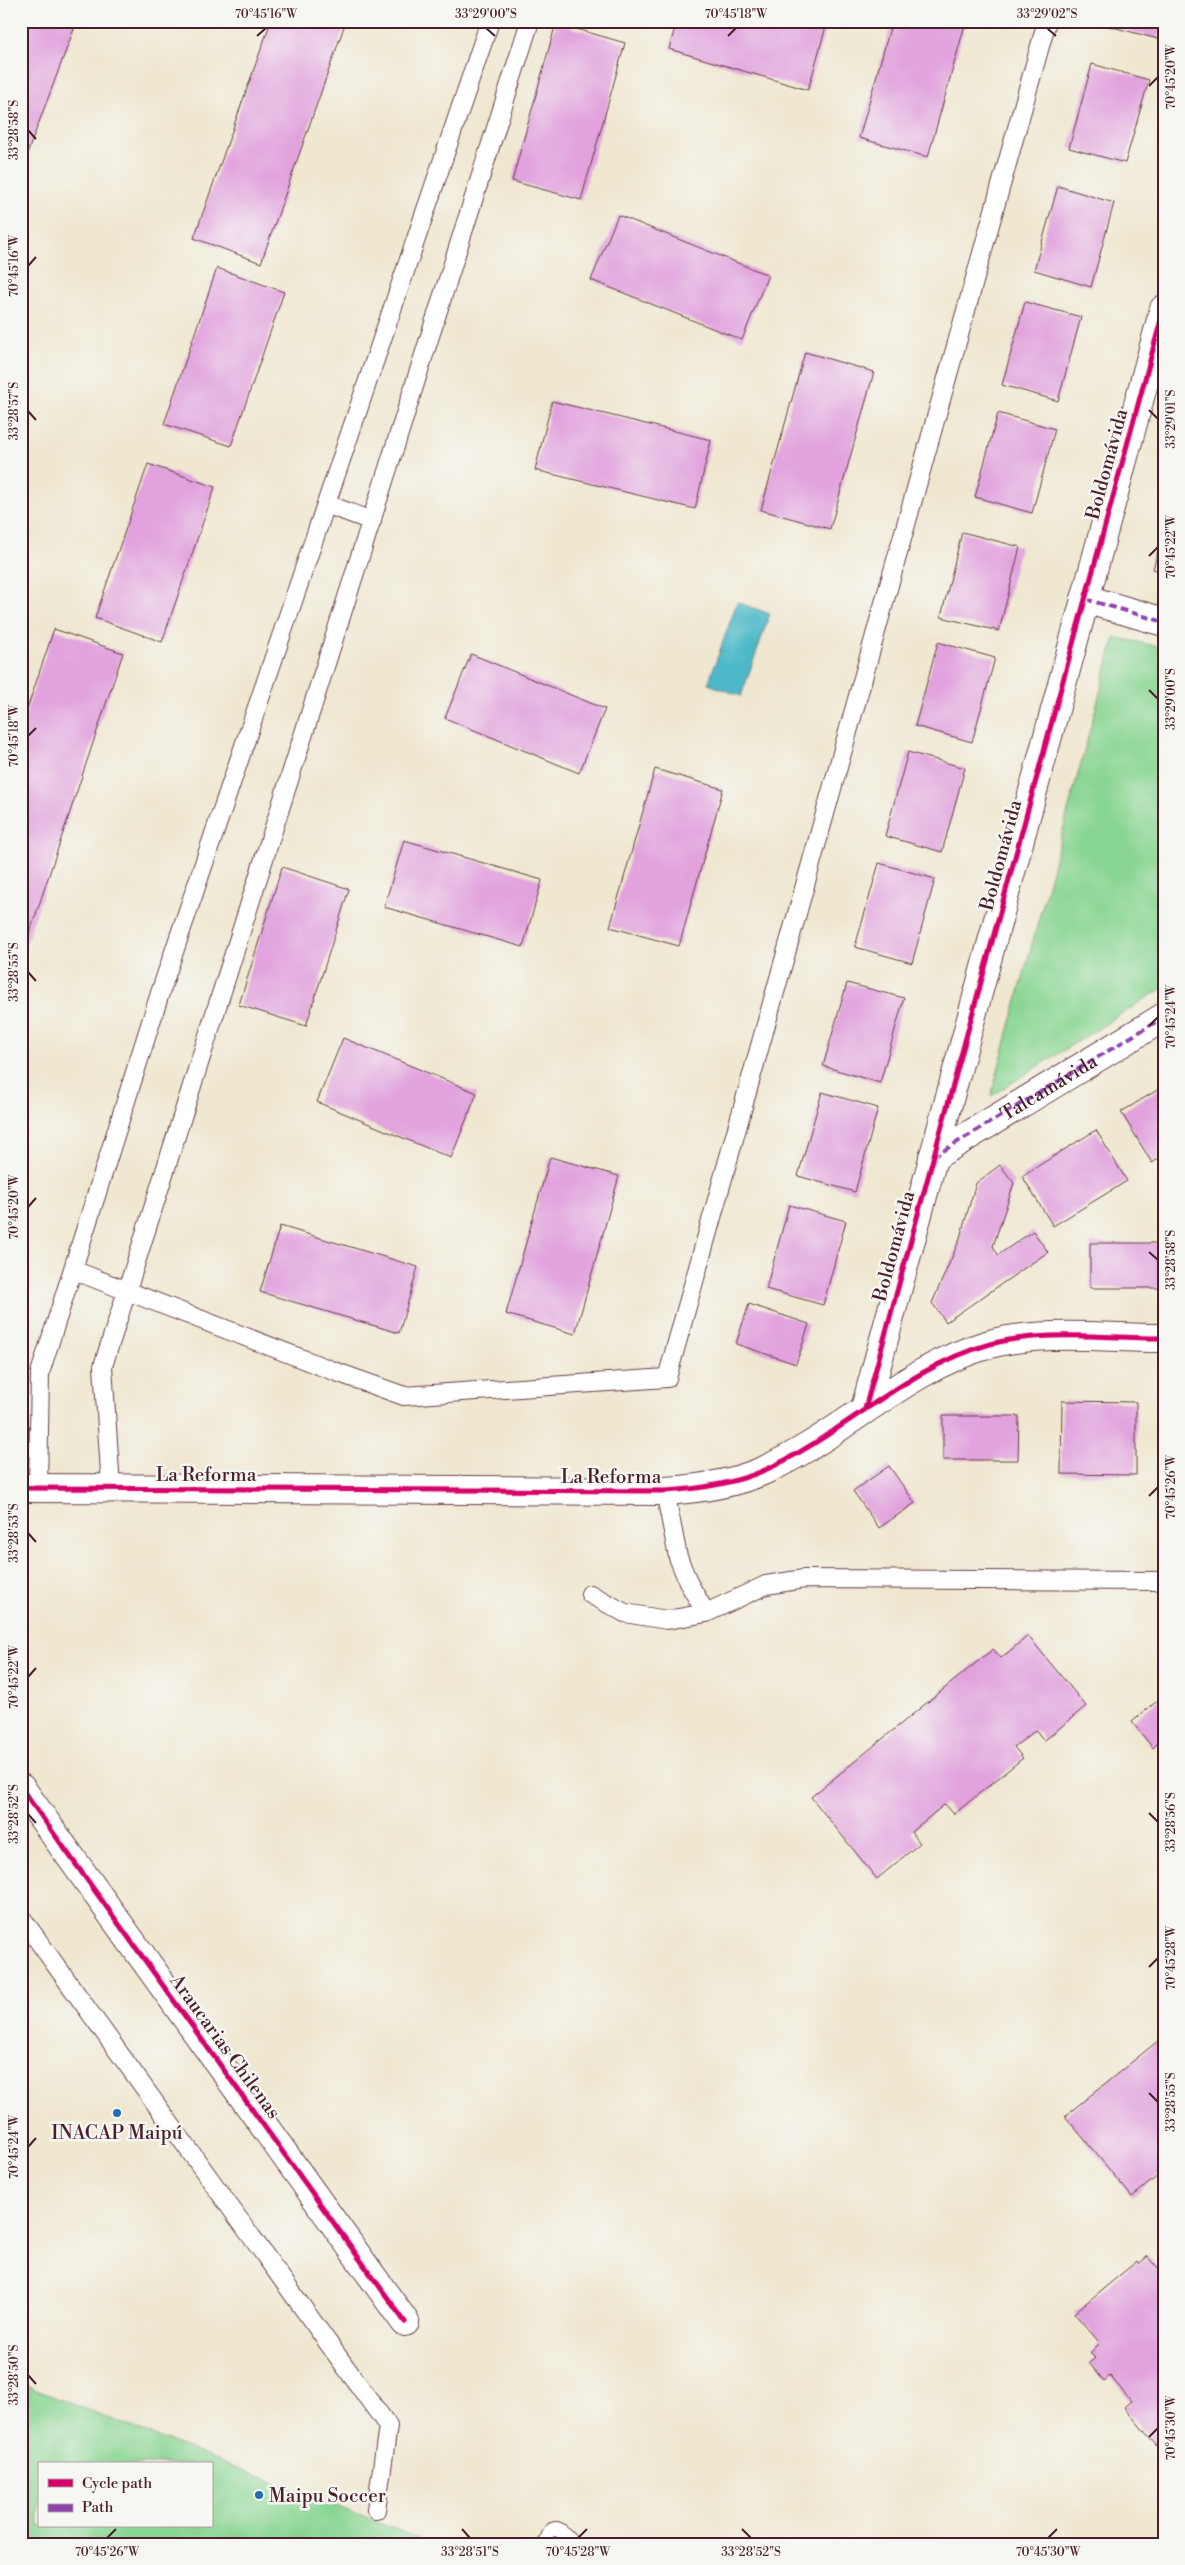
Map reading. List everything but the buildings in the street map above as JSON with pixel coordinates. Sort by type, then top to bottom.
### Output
[{"type":"street","name":"Boldomávida","points":[[865,1409],[1085,599],[1160,338],[1164,309]]},
{"type":"street","points":[[1085,599],[1164,622]]},
{"type":"street","name":"Talcamávida","points":[[933,1157],[1164,1016]]},
{"type":"street","name":"La Reforma","points":[[30,1488],[665,1491],[695,1489],[725,1483],[764,1470],[816,1442],[922,1373],[989,1344],[1040,1336],[1164,1338]]},
{"type":"street","name":"Araucarias Chilenas","points":[[21,1788],[406,2322]]},
{"type":"lane","points":[[30,1488],[40,1373],[161,990],[490,21]]},
{"type":"lane","points":[[110,1488],[103,1366],[530,21]]},
{"type":"lane","points":[[73,1270],[404,1396],[667,1378],[1047,21]]},
{"type":"lane","points":[[326,504],[372,521]]},
{"type":"lane","points":[[665,1491],[678,1557],[689,1584],[706,1613]]},
{"type":"lane","points":[[590,1594],[624,1613],[667,1620],[706,1613],[758,1588],[779,1581],[804,1579],[1164,1581]]},
{"type":"lane","points":[[21,1917],[388,2426],[376,2510]]},
{"type":"green space","points":[[1115,637],[1164,648],[1164,987],[991,1096]]},
{"type":"green space","name":"Maipu Soccer","points":[[21,2384],[423,2540],[422,2544],[21,2544]]},
{"type":"water","points":[[737,602],[770,614],[741,696],[708,684]]},
{"type":"marked path","points":[[1085,599],[1164,622]]},
{"type":"marked path","points":[[933,1157],[1164,1017]]},
{"type":"marked path","points":[[553,2544],[556,2536]]},
{"type":"cycle path","points":[[865,1409],[1164,309]]},
{"type":"cycle path","points":[[21,1488],[665,1491],[691,1489],[741,1479],[765,1470],[822,1438],[902,1385],[930,1369],[959,1355],[990,1344],[1031,1337],[1053,1336],[1164,1338]]},
{"type":"cycle path","points":[[21,1788],[405,2322]]},
{"type":"place","name":"INACAP Maipú","points":[[117,2113]]},
{"type":"place","name":"Maipu Soccer","points":[[259,2495]]}]
